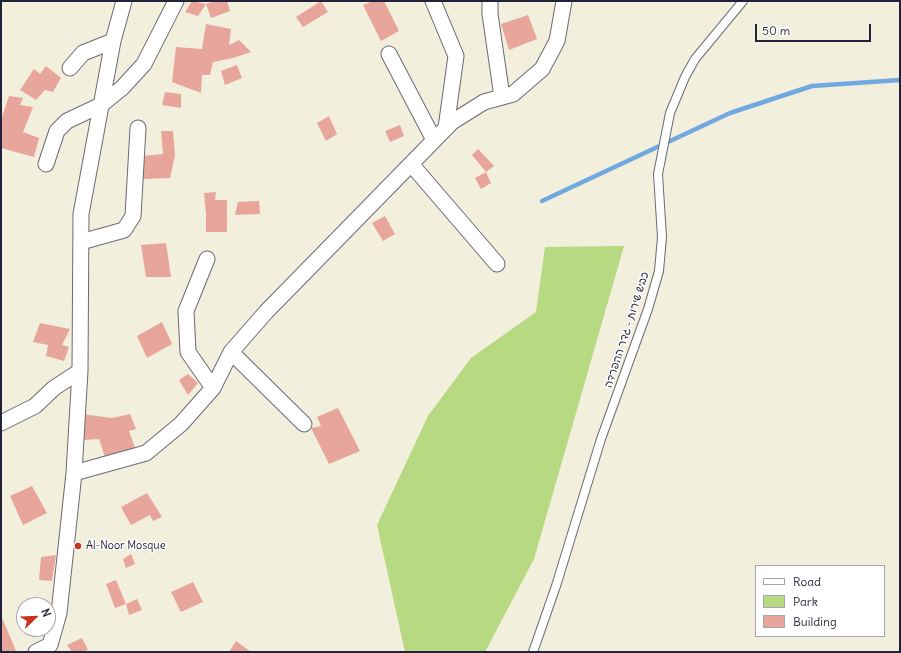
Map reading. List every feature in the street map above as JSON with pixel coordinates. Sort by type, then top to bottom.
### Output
[{"type":"street","points":[[36,652],[50,645],[59,613],[74,473],[80,371],[81,214],[113,41],[124,1]]},
{"type":"street","points":[[46,164],[57,131],[67,121],[101,105],[122,88],[144,64],[176,1]]},
{"type":"street","points":[[433,1],[456,56],[446,128]]},
{"type":"street","points":[[490,1],[490,14],[502,97]]},
{"type":"street","points":[[74,473],[146,453],[181,424],[213,388],[231,352],[266,312],[452,122],[484,102],[513,94],[542,69],[557,41],[564,1]]},
{"type":"street","points":[[70,68],[83,53],[113,41]]},
{"type":"street","points":[[389,54],[434,140]]},
{"type":"street","points":[[81,242],[124,230],[133,216],[138,128]]},
{"type":"street","points":[[411,164],[497,264]]},
{"type":"street","points":[[207,259],[186,311],[188,352],[213,388]]},
{"type":"street","points":[[231,352],[304,424]]},
{"type":"street","points":[[1,423],[35,406],[54,388],[80,371]]},
{"type":"lane","name":"כביש שירות - גדר ההפרדה","points":[[533,652],[556,586],[601,439],[648,309],[659,271],[662,237],[658,174],[670,114],[685,77],[695,59],[742,1]]},
{"type":"green space","points":[[624,246],[534,559],[485,652],[405,652],[377,525],[428,416],[471,358],[536,312],[545,247]]},
{"type":"building","points":[[192,1],[206,4],[198,16],[185,12]]},
{"type":"building","points":[[215,1],[227,1],[230,11],[211,18],[206,4]]},
{"type":"building","points":[[321,1],[328,12],[303,27],[296,17]]},
{"type":"building","points":[[373,1],[384,1],[399,31],[381,41],[363,5]]},
{"type":"building","points":[[528,15],[537,39],[509,50],[501,24]]},
{"type":"building","points":[[206,24],[231,29],[229,45],[239,40],[251,52],[233,58],[213,62],[210,75],[202,75],[201,93],[172,82],[176,47],[202,49]]},
{"type":"building","points":[[237,65],[242,78],[225,85],[221,71]]},
{"type":"building","points":[[46,66],[61,78],[53,92],[45,90],[36,100],[20,90],[34,69],[40,74]]},
{"type":"building","points":[[165,92],[181,94],[181,108],[162,105]]},
{"type":"building","points":[[9,96],[23,98],[20,105],[33,107],[23,132],[39,138],[34,157],[1,148],[1,120]]},
{"type":"building","points":[[329,116],[337,134],[326,141],[317,123]]},
{"type":"building","points":[[400,125],[404,136],[390,142],[385,131]]},
{"type":"building","points":[[161,131],[173,131],[175,155],[170,178],[143,179],[142,156],[163,154]]},
{"type":"building","points":[[478,149],[494,166],[486,172],[472,155]]},
{"type":"building","points":[[486,172],[491,183],[481,189],[475,178]]},
{"type":"building","points":[[216,192],[215,200],[227,200],[227,232],[206,232],[204,193]]},
{"type":"building","points":[[259,201],[260,214],[235,215],[238,202]]},
{"type":"building","points":[[385,216],[395,234],[383,241],[372,223]]},
{"type":"building","points":[[166,243],[171,277],[146,277],[141,245]]},
{"type":"building","points":[[162,322],[172,344],[147,358],[137,336]]},
{"type":"building","points":[[40,323],[70,329],[62,345],[69,347],[64,361],[46,356],[48,345],[33,342]]},
{"type":"building","points":[[188,374],[198,383],[188,395],[179,380]]},
{"type":"building","points":[[338,408],[360,451],[329,464],[311,428],[321,426],[317,417]]},
{"type":"building","points":[[82,414],[112,418],[130,414],[136,429],[129,431],[135,448],[105,457],[99,439],[83,440]]},
{"type":"building","points":[[32,486],[47,513],[23,525],[10,496]]},
{"type":"building","points":[[147,493],[162,517],[153,521],[150,515],[131,525],[121,507]]},
{"type":"building","points":[[131,554],[135,564],[126,568],[123,559]]},
{"type":"building","points":[[56,555],[52,581],[39,580],[41,557]]},
{"type":"building","points":[[116,580],[126,604],[115,608],[106,584]]},
{"type":"building","points":[[193,582],[203,602],[181,612],[171,592]]},
{"type":"building","points":[[137,599],[142,610],[129,615],[126,604]]},
{"type":"building","points":[[1,615],[16,651],[15,652],[1,652]]},
{"type":"building","points":[[82,638],[88,650],[72,652],[67,645]]},
{"type":"building","points":[[236,641],[251,652],[229,652]]},
{"type":"waterway","points":[[542,201],[730,113],[812,86],[900,80]]},
{"type":"place","name":"Al-Noor Mosque","points":[[78,546]]}]
